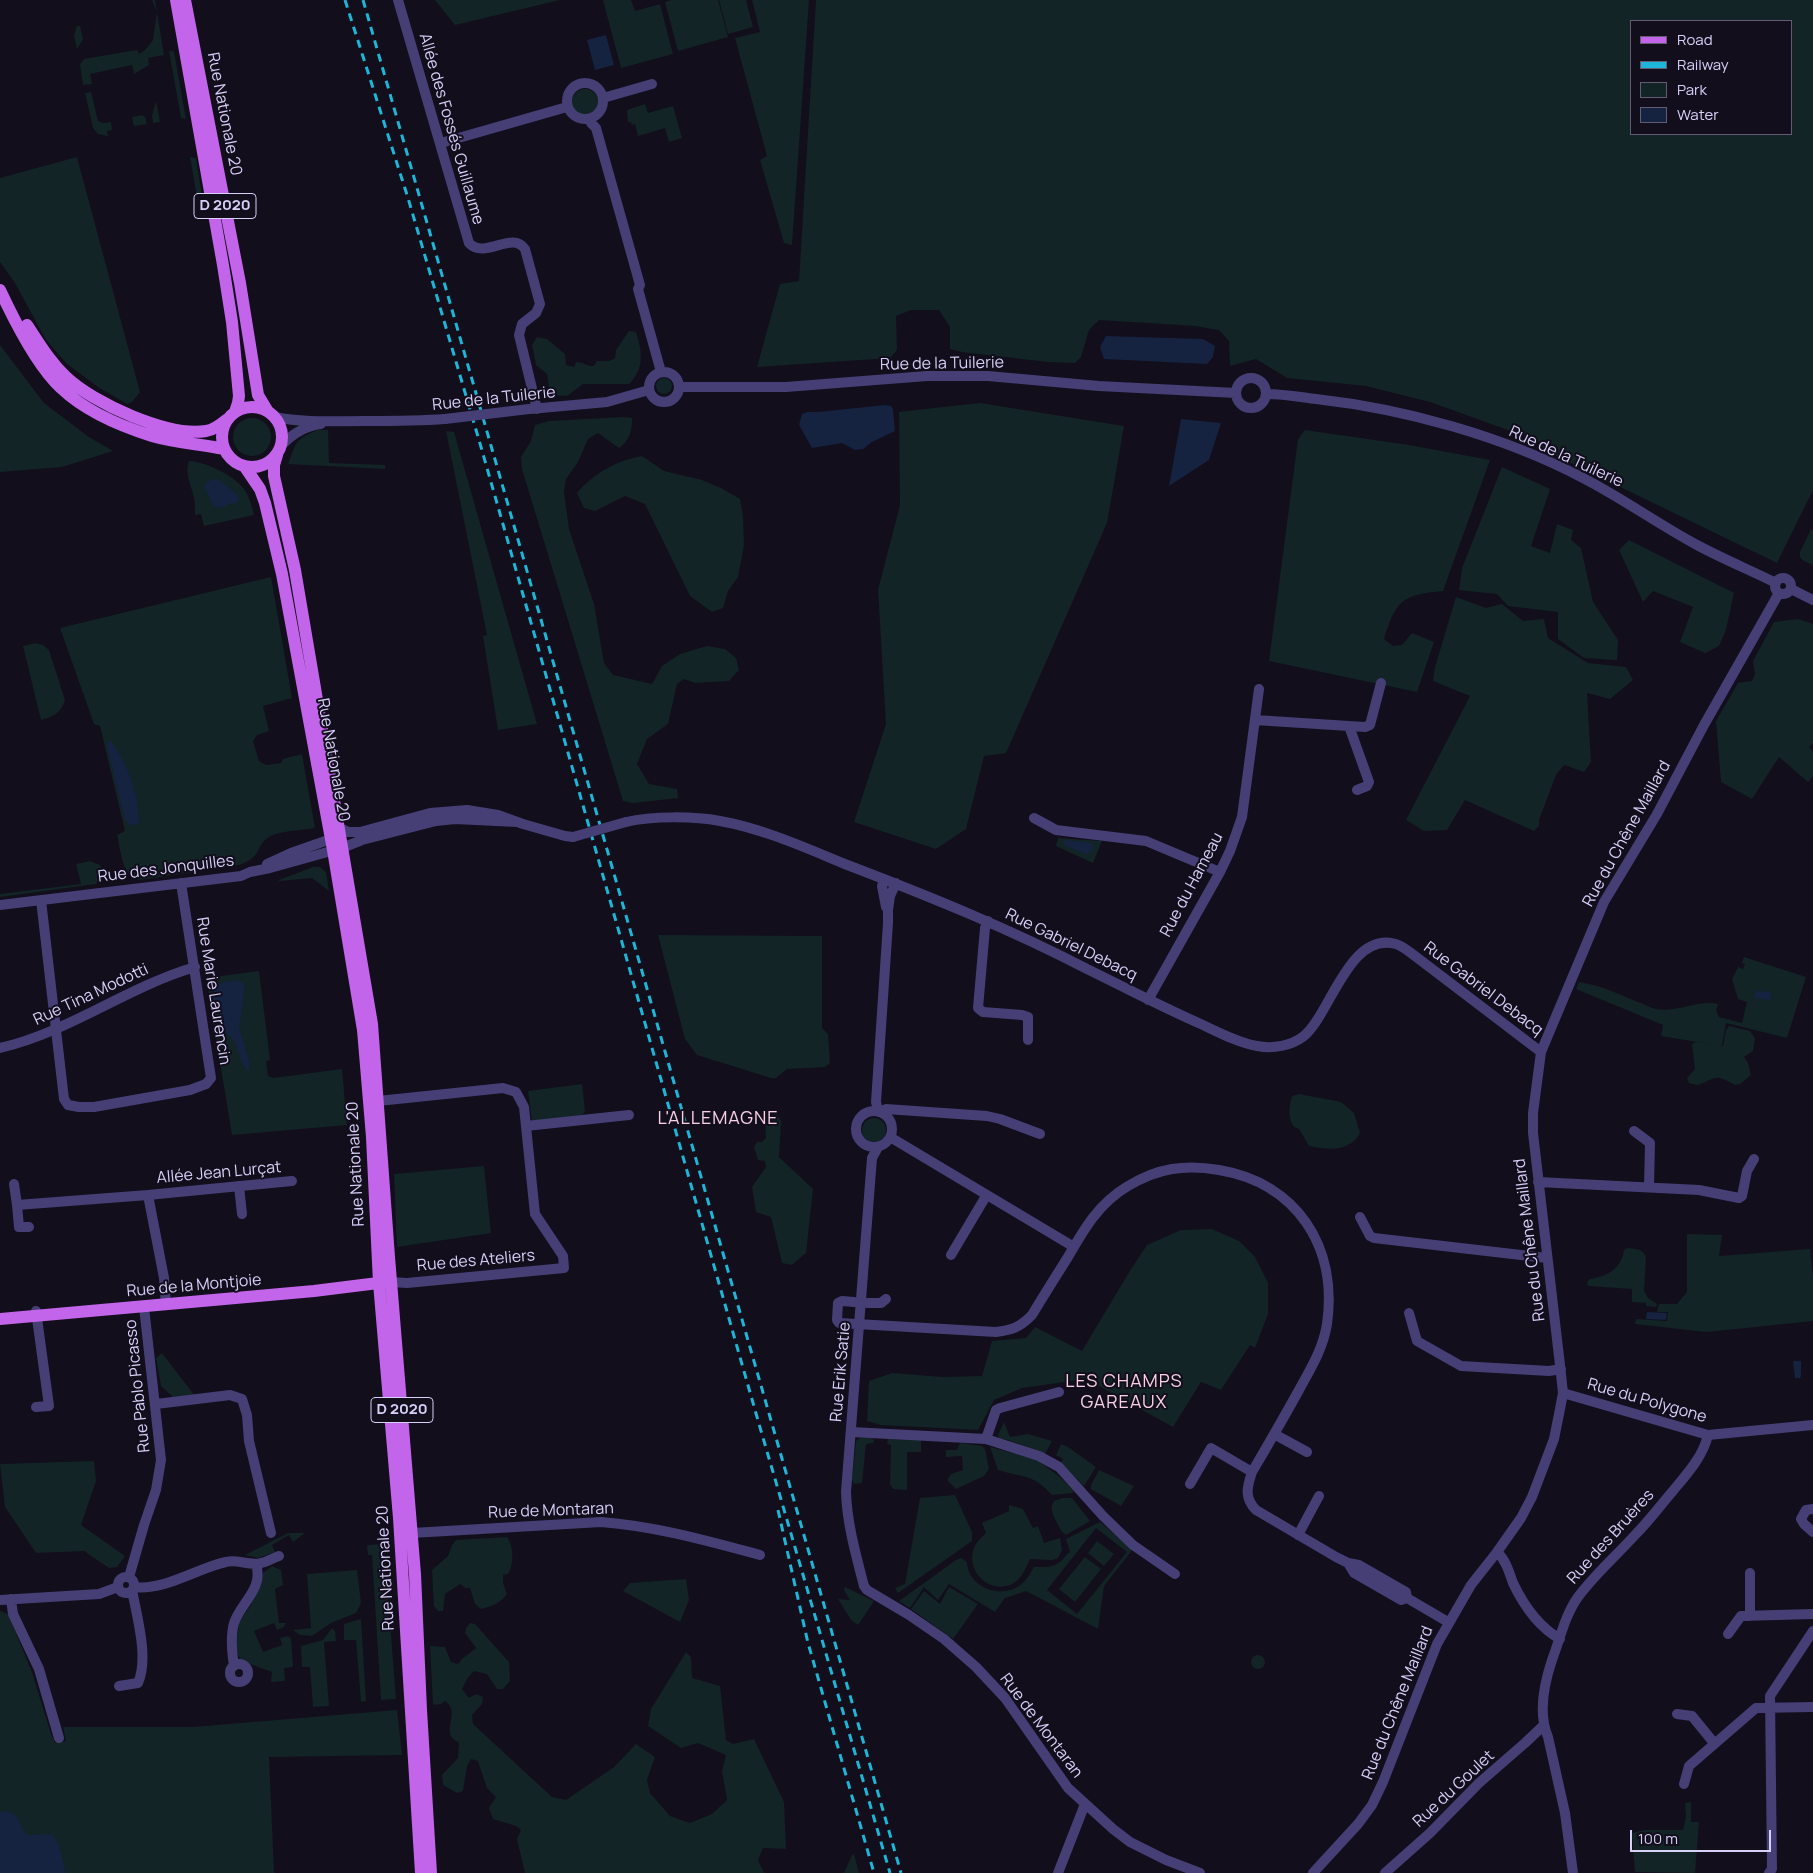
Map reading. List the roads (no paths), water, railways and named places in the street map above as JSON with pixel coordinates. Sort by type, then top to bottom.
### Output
[{"type":"main road","name":"Rue Nationale 20","points":[[176,0],[232,322],[239,396],[238,404],[230,416]]},
{"type":"main road","name":"Rue Nationale 20","points":[[185,0],[240,283],[258,395],[271,413]]},
{"type":"main road","points":[[0,283],[48,358],[66,378],[99,402],[121,412],[172,428],[205,431],[230,416],[250,407],[271,413],[280,426],[283,436],[279,451],[263,466],[254,468],[245,467],[232,460],[224,449],[222,439],[222,430],[230,416]]},
{"type":"main road","points":[[0,290],[42,367],[60,388],[76,400],[108,419],[146,434],[174,441],[224,449]]},
{"type":"main road","points":[[172,428],[174,441]]},
{"type":"main road","name":"Rue Nationale 20","points":[[279,451],[274,465],[274,476],[295,570],[336,838],[364,1039],[385,1282]]},
{"type":"main road","name":"Rue Nationale 20","points":[[245,467],[260,489],[265,503],[282,574],[372,1024],[378,1102],[394,1444],[406,1535],[431,1873]]},
{"type":"main road","name":"Rue de la Montjoie","points":[[0,1319],[36,1313],[144,1307],[385,1282]]},
{"type":"main road","name":"Rue Nationale 20","points":[[406,1535],[420,1873]]},
{"type":"street","name":"Allée des Fossés Guillaume","points":[[398,0],[470,243],[481,250],[515,242],[525,249],[540,304],[536,313],[522,324],[519,335],[533,409]]},
{"type":"street","points":[[590,121],[572,116],[567,107],[568,93],[571,88],[582,83],[593,85],[603,98],[600,111],[590,121],[589,130],[633,287],[638,289],[661,372]]},
{"type":"street","points":[[603,98],[652,84]]},
{"type":"street","points":[[441,143],[567,107]]},
{"type":"street","points":[[661,372],[674,375],[679,387],[676,395],[666,401],[654,398],[649,390],[652,377],[661,372]]},
{"type":"street","name":"Rue de la Tuilerie","points":[[679,387],[786,387],[927,376],[988,376],[1099,386],[1236,393]]},
{"type":"street","points":[[1252,378],[1261,382],[1267,394],[1261,405],[1253,409],[1241,404],[1236,393],[1237,388],[1243,381],[1252,378]]},
{"type":"street","name":"Rue de la Tuilerie","points":[[271,413],[291,420],[445,420],[607,402],[649,390]]},
{"type":"street","name":"Rue de la Tuilerie","points":[[1267,394],[1367,407],[1432,421],[1503,443],[1582,477],[1696,545],[1777,588]]},
{"type":"street","name":"Rue de la Tuilerie","points":[[279,451],[294,434],[302,429],[339,421]]},
{"type":"street","points":[[1777,588],[1786,594],[1790,589],[1813,600]]},
{"type":"street","name":"Rue du Chêne Maillard","points":[[1313,1873],[1358,1824],[1372,1804],[1383,1782],[1437,1644],[1471,1585],[1521,1518],[1532,1497],[1554,1439],[1563,1393],[1533,1133],[1541,1052],[1604,902],[1656,814],[1777,588]]},
{"type":"street","points":[[1255,720],[1365,727],[1370,725],[1381,683]]},
{"type":"street","name":"Rue du Hameau","points":[[1148,1000],[1230,851],[1242,817],[1259,690]]},
{"type":"street","points":[[1349,726],[1369,782],[1367,786],[1357,790]]},
{"type":"street","name":"Rue Gabriel Debacq","points":[[336,838],[360,836],[426,818],[439,811],[467,810],[498,814],[517,822],[565,836],[573,836],[626,822],[671,818],[718,821],[758,830],[988,921],[1148,1000],[1249,1044],[1271,1047],[1294,1042],[1304,1036],[1313,1026],[1342,978],[1358,957],[1373,946],[1388,943],[1403,947],[1541,1052]]},
{"type":"street","points":[[1034,818],[1056,830],[1146,841],[1220,872]]},
{"type":"street","name":"Rue Gabriel Debacq","points":[[336,838],[362,840],[436,821],[454,819],[517,822]]},
{"type":"street","points":[[250,872],[292,852],[336,838]]},
{"type":"street","name":"Rue des Jonquilles","points":[[0,905],[241,876],[262,870],[336,838]]},
{"type":"street","points":[[884,879],[882,886],[885,906],[888,910]]},
{"type":"street","name":"Rue Marie Laurencin","points":[[41,900],[64,1099],[68,1105],[79,1108],[190,1090],[206,1084],[211,1078],[181,883]]},
{"type":"street","points":[[876,1109],[888,910],[890,896],[896,883]]},
{"type":"street","points":[[988,921],[985,928],[978,1008],[983,1012],[1028,1017],[1028,1040]]},
{"type":"street","name":"Rue Tina Modotti","points":[[0,1048],[55,1030],[120,997],[175,973],[194,967]]},
{"type":"street","points":[[378,1102],[503,1088],[516,1092],[524,1106],[526,1126],[629,1115]]},
{"type":"street","points":[[876,1109],[890,1121],[892,1132],[885,1144],[873,1147],[860,1141],[856,1130],[859,1120],[864,1114],[876,1109],[987,1116],[1040,1134]]},
{"type":"street","points":[[890,1121],[898,1110]]},
{"type":"street","name":"Rue des Ateliers","points":[[385,1282],[407,1283],[564,1268],[562,1256],[535,1214],[526,1126]]},
{"type":"street","points":[[1634,1131],[1650,1143],[1649,1187]]},
{"type":"street","points":[[890,1138],[1074,1247]]},
{"type":"street","name":"Rue Erik Satie","points":[[864,1586],[851,1536],[846,1507],[846,1487],[873,1147]]},
{"type":"street","points":[[1538,1182],[1699,1190],[1739,1198],[1742,1196],[1747,1171],[1754,1159]]},
{"type":"street","points":[[854,1302],[838,1303],[837,1320],[839,1323],[996,1332],[1012,1330],[1023,1324],[1032,1315],[1087,1223],[1106,1203],[1127,1186],[1151,1174],[1174,1168],[1199,1166],[1237,1173],[1264,1183],[1296,1208],[1317,1242],[1328,1274],[1330,1299],[1327,1326],[1321,1350],[1252,1472],[1247,1490],[1248,1498],[1256,1510],[1348,1563],[1359,1565],[1406,1592],[1407,1598],[1448,1622]]},
{"type":"street","name":"Allée Jean Lurçat","points":[[17,1205],[292,1181]]},
{"type":"street","points":[[14,1184],[19,1227],[29,1227]]},
{"type":"street","points":[[239,1186],[242,1214]]},
{"type":"street","points":[[148,1195],[164,1278],[166,1305]]},
{"type":"street","points":[[951,1255],[986,1196]]},
{"type":"street","points":[[1360,1217],[1370,1236],[1374,1238],[1547,1258]]},
{"type":"street","points":[[867,1303],[881,1303],[886,1299]]},
{"type":"street","name":"Rue Pablo Picasso","points":[[132,1585],[160,1474],[161,1448],[144,1307]]},
{"type":"street","points":[[36,1313],[49,1406],[36,1408]]},
{"type":"street","points":[[1409,1313],[1417,1341],[1459,1366],[1561,1369]]},
{"type":"street","points":[[986,1439],[996,1410],[1059,1392]]},
{"type":"street","name":"Rue du Polygone","points":[[1563,1393],[1708,1435],[1813,1425]]},
{"type":"street","points":[[156,1404],[230,1395],[242,1399],[248,1416],[249,1441],[271,1533]]},
{"type":"street","points":[[851,1432],[986,1439],[1040,1456],[1059,1467],[1111,1524],[1134,1545],[1175,1574]]},
{"type":"street","points":[[1274,1434],[1306,1452]]},
{"type":"street","name":"Rue des Bruères","points":[[1573,1873],[1565,1813],[1548,1737],[1543,1726],[1543,1698],[1548,1672],[1577,1599],[1602,1568],[1635,1535],[1688,1473],[1706,1446],[1708,1435]]},
{"type":"street","points":[[1190,1484],[1211,1448],[1252,1472]]},
{"type":"street","points":[[1298,1534],[1319,1496]]},
{"type":"street","points":[[1813,1509],[1806,1510],[1801,1519],[1813,1532]]},
{"type":"street","name":"Rue de Montaran","points":[[406,1535],[609,1522],[678,1533],[760,1555]]},
{"type":"street","points":[[1497,1552],[1503,1557],[1515,1586],[1527,1606],[1544,1628],[1560,1639]]},
{"type":"street","points":[[132,1585],[141,1588],[191,1576],[226,1562],[236,1561],[256,1564],[278,1556]]},
{"type":"street","points":[[234,1666],[231,1650],[233,1626],[259,1578],[256,1564]]},
{"type":"street","points":[[1750,1574],[1750,1616]]},
{"type":"street","points":[[0,1600],[99,1594],[118,1587],[123,1593],[126,1593],[132,1585]]},
{"type":"street","points":[[119,1686],[138,1683],[143,1673],[142,1644],[132,1585]]},
{"type":"street","name":"Rue de Montaran","points":[[864,1586],[867,1590],[910,1615],[944,1639],[976,1667],[1005,1698],[1068,1788],[1085,1804],[1130,1842],[1166,1860],[1200,1873]]},
{"type":"street","points":[[12,1599],[13,1614],[39,1669],[59,1738]]},
{"type":"street","points":[[1728,1634],[1741,1616],[1813,1614]]},
{"type":"street","points":[[1768,1873],[1772,1869],[1770,1696],[1813,1631]]},
{"type":"street","points":[[1684,1784],[1689,1766],[1756,1708],[1813,1706]]},
{"type":"street","points":[[1677,1714],[1692,1716],[1714,1743]]},
{"type":"street","name":"Rue du Goulet","points":[[1385,1873],[1430,1833],[1478,1783],[1525,1744],[1543,1726]]},
{"type":"street","points":[[1058,1873],[1085,1804]]},
{"type":"water","points":[[606,35],[614,65],[595,70],[587,40]]},
{"type":"water","points":[[1106,336],[1203,339],[1215,346],[1213,357],[1207,364],[1104,359],[1100,347]]},
{"type":"water","points":[[891,406],[893,409],[895,431],[872,442],[863,449],[855,450],[842,443],[812,448],[799,425],[802,414],[807,412]]},
{"type":"water","points":[[1181,419],[1221,423],[1209,460],[1169,486]]},
{"type":"water","points":[[215,479],[237,494],[239,497],[238,502],[221,508],[214,506],[204,486],[208,481]]},
{"type":"water","points":[[109,741],[117,750],[128,770],[137,801],[139,823],[132,826],[125,820],[107,746]]},
{"type":"water","points":[[1065,840],[1091,843],[1092,851],[1086,854],[1064,845],[1063,842]]},
{"type":"water","points":[[237,980],[243,983],[245,987],[239,1027],[250,1064],[249,1071],[242,1062],[234,1041],[220,1026],[213,995],[219,984]]},
{"type":"water","points":[[1755,991],[1771,992],[1770,1000],[1754,998]]},
{"type":"water","points":[[1647,1312],[1667,1313],[1666,1320],[1646,1319]]},
{"type":"water","points":[[1793,1361],[1801,1361],[1800,1378],[1795,1378]]},
{"type":"water","points":[[6,1811],[16,1815],[25,1833],[28,1835],[51,1834],[59,1847],[66,1873],[0,1873],[0,1812]]},
{"type":"railway","points":[[345,0],[408,198],[481,447],[759,1424],[890,1873]]},
{"type":"railway","points":[[363,0],[901,1873]]},
{"type":"railway","points":[[778,1510],[808,1643],[874,1873]]},
{"type":"district","name":"L'ALLEMAGNE","points":[[718,1119]]},
{"type":"district","name":"LES CHAMPS GAREAUX","points":[[1124,1392]]}]
